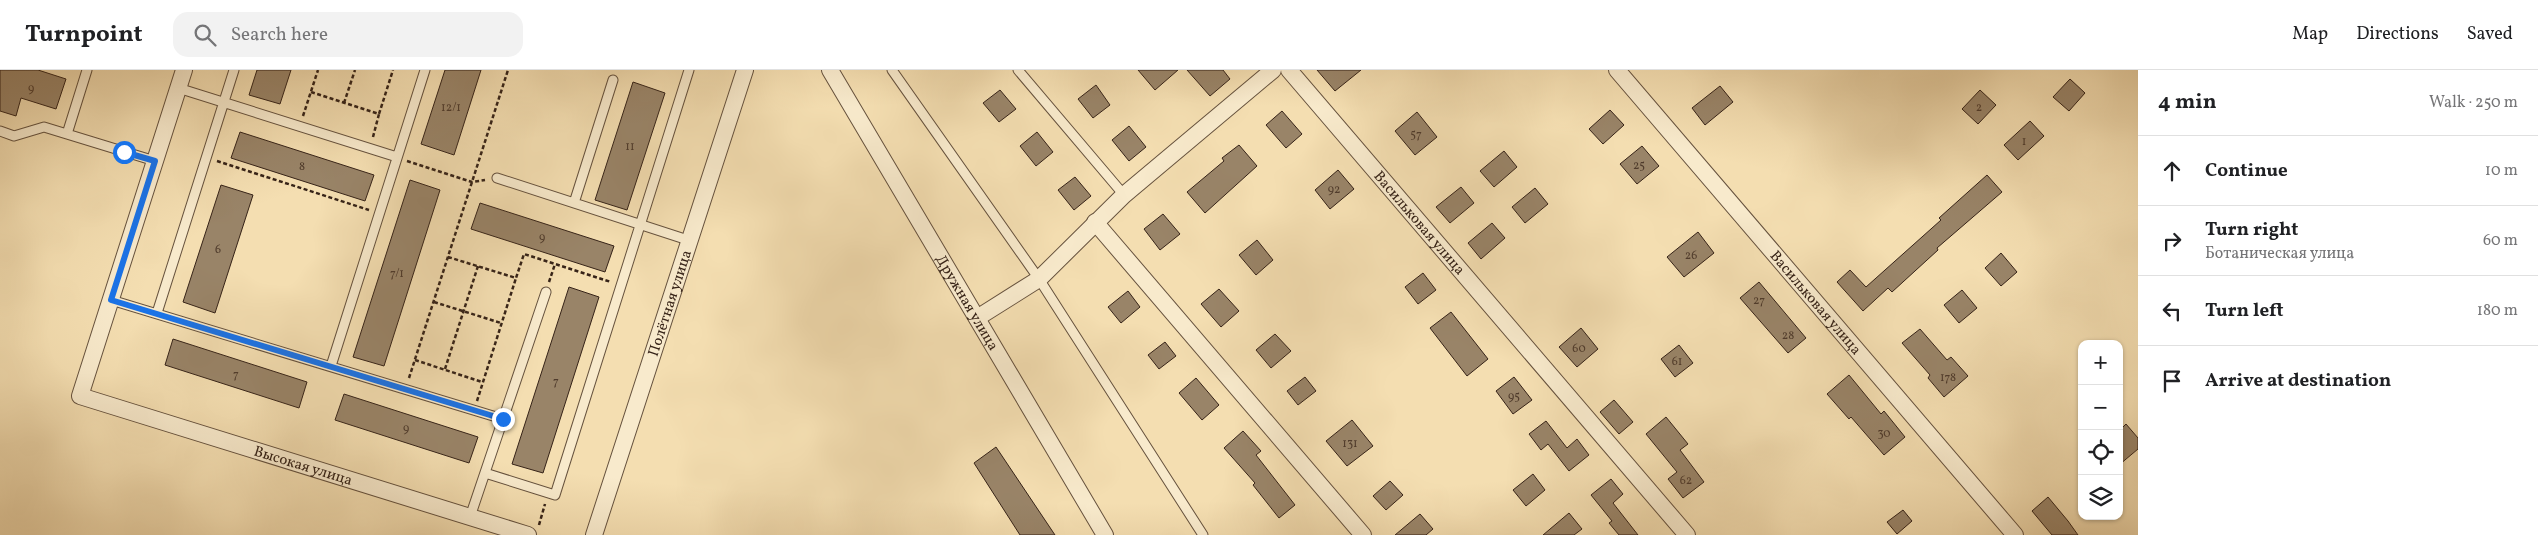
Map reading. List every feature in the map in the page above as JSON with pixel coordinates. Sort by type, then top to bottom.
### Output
[{"type":"street","points":[[111,300],[184,70]]},
{"type":"street","name":"Полётная улица","points":[[594,535],[745,70]]},
{"type":"street","name":"Дружная улица","points":[[830,70],[1105,535]]},
{"type":"street","points":[[977,318],[1039,279],[1124,195],[1274,70]]},
{"type":"street","name":"Васильковая улица","points":[[1289,70],[1687,535]]},
{"type":"street","name":"Васильковая улица","points":[[1617,70],[2015,535]]},
{"type":"street","points":[[1095,222],[1363,535]]},
{"type":"street","name":"Высокая улица","points":[[111,300],[80,396],[470,517],[533,531]]},
{"type":"lane","points":[[66,134],[87,70]]},
{"type":"lane","points":[[157,313],[234,70]]},
{"type":"lane","points":[[331,366],[424,70]]},
{"type":"lane","points":[[485,473],[555,495],[689,70]]},
{"type":"lane","points":[[892,70],[1039,279],[1203,535]]},
{"type":"lane","points":[[1018,70],[1124,195]]},
{"type":"lane","points":[[574,203],[613,80]]},
{"type":"lane","points":[[178,88],[397,157]]},
{"type":"lane","points":[[0,131],[14,136],[44,127],[155,161]]},
{"type":"lane","points":[[496,178],[691,241]]},
{"type":"lane","points":[[470,517],[546,292]]},
{"type":"lane","points":[[111,300],[503,419]]},
{"type":"path","points":[[300,127],[318,70]]},
{"type":"path","points":[[344,103],[355,70]]},
{"type":"path","points":[[369,149],[393,70]]},
{"type":"path","points":[[406,389],[508,70]]},
{"type":"path","points":[[311,92],[379,114]]},
{"type":"path","points":[[397,157],[472,182],[496,178]]},
{"type":"path","points":[[206,158],[379,214]]},
{"type":"path","points":[[474,410],[524,254],[621,285]]},
{"type":"path","points":[[448,257],[516,278]]},
{"type":"path","points":[[546,292],[555,264]]},
{"type":"path","points":[[445,370],[478,266]]},
{"type":"path","points":[[434,302],[501,324]]},
{"type":"path","points":[[415,360],[483,382]]},
{"type":"path","points":[[533,531],[549,494]]},
{"type":"building","points":[[0,70],[38,70],[66,79],[56,109],[21,98],[16,116],[0,111]]},
{"type":"building","points":[[257,70],[291,70],[280,104],[249,95]]},
{"type":"building","points":[[445,70],[481,70],[454,155],[421,144]]},
{"type":"building","points":[[1138,70],[1178,70],[1155,90]]},
{"type":"building","points":[[1187,70],[1223,70],[1230,79],[1210,96]]},
{"type":"building","points":[[1317,70],[1361,70],[1335,91]]},
{"type":"building","points":[[2070,79],[2085,93],[2069,111],[2053,97]]},
{"type":"building","points":[[633,82],[665,93],[627,210],[595,200]]},
{"type":"building","points":[[1096,85],[1110,105],[1093,118],[1078,99]]},
{"type":"building","points":[[1720,86],[1733,102],[1705,125],[1692,108]]},
{"type":"building","points":[[1000,90],[1016,109],[999,122],[983,103]]},
{"type":"building","points":[[1980,90],[1996,105],[1978,124],[1962,109]]},
{"type":"building","points":[[1610,110],[1624,125],[1603,144],[1589,129]]},
{"type":"building","points":[[1282,111],[1302,134],[1286,148],[1266,125]]},
{"type":"building","points":[[1417,112],[1437,137],[1415,155],[1395,131]]},
{"type":"building","points":[[2030,121],[2044,136],[2018,160],[2004,145]]},
{"type":"building","points":[[1129,126],[1146,147],[1129,161],[1112,140]]},
{"type":"building","points":[[240,132],[374,175],[365,201],[231,158]]},
{"type":"building","points":[[1037,132],[1053,152],[1036,166],[1020,146]]},
{"type":"building","points":[[1239,145],[1257,166],[1205,213],[1187,192],[1224,161],[1222,158]]},
{"type":"building","points":[[1642,146],[1659,166],[1637,184],[1620,164]]},
{"type":"building","points":[[1504,151],[1517,167],[1494,187],[1480,171]]},
{"type":"building","points":[[1338,170],[1354,189],[1330,209],[1315,190]]},
{"type":"building","points":[[1987,175],[2002,192],[1937,248],[1938,250],[1892,292],[1888,288],[1863,311],[1837,282],[1850,270],[1866,287],[1941,220],[1939,218]]},
{"type":"building","points":[[1075,177],[1091,196],[1074,210],[1058,190]]},
{"type":"building","points":[[410,180],[440,190],[384,366],[353,357]]},
{"type":"building","points":[[221,185],[253,195],[215,313],[183,302]]},
{"type":"building","points":[[1461,187],[1474,203],[1450,223],[1436,207]]},
{"type":"building","points":[[1535,188],[1548,204],[1525,223],[1512,207]]},
{"type":"building","points":[[480,203],[614,246],[605,272],[471,229]]},
{"type":"building","points":[[1163,214],[1180,234],[1160,250],[1144,229]]},
{"type":"building","points":[[1492,223],[1505,238],[1481,259],[1468,243]]},
{"type":"building","points":[[1698,232],[1714,253],[1684,277],[1667,257]]},
{"type":"building","points":[[1257,240],[1273,260],[1256,275],[1239,255]]},
{"type":"building","points":[[2001,253],[2017,272],[2001,286],[1985,268]]},
{"type":"building","points":[[1423,273],[1436,290],[1418,304],[1405,287]]},
{"type":"building","points":[[1759,282],[1806,338],[1788,353],[1740,298]]},
{"type":"building","points":[[569,287],[599,297],[543,473],[512,464]]},
{"type":"building","points":[[1219,289],[1239,311],[1221,327],[1201,304]]},
{"type":"building","points":[[1962,290],[1977,308],[1959,323],[1944,305]]},
{"type":"building","points":[[1128,291],[1140,307],[1121,323],[1108,307]]},
{"type":"building","points":[[1451,312],[1488,359],[1467,376],[1430,328]]},
{"type":"building","points":[[1581,328],[1598,349],[1577,367],[1559,347]]},
{"type":"building","points":[[1920,329],[1947,360],[1951,357],[1968,376],[1944,397],[1928,378],[1930,375],[1902,343]]},
{"type":"building","points":[[1275,334],[1291,351],[1271,368],[1256,350]]},
{"type":"building","points":[[173,339],[307,382],[299,408],[165,365]]},
{"type":"building","points":[[1165,342],[1176,356],[1159,369],[1148,355]]},
{"type":"building","points":[[1679,345],[1693,363],[1675,377],[1661,359]]},
{"type":"building","points":[[1849,375],[1881,414],[1884,411],[1905,437],[1884,455],[1851,417],[1849,419],[1827,394]]},
{"type":"building","points":[[1305,377],[1316,391],[1298,405],[1287,391]]},
{"type":"building","points":[[1514,377],[1532,400],[1513,414],[1496,391]]},
{"type":"building","points":[[1196,378],[1219,405],[1202,420],[1179,393]]},
{"type":"building","points":[[344,394],[478,437],[469,463],[335,420]]},
{"type":"building","points":[[1614,400],[1633,422],[1619,434],[1600,412]]},
{"type":"building","points":[[1666,417],[1688,444],[1680,450],[1704,482],[1683,498],[1668,479],[1677,472],[1646,434]]},
{"type":"building","points":[[1352,420],[1373,446],[1347,466],[1326,441]]},
{"type":"building","points":[[1546,421],[1567,448],[1577,439],[1589,455],[1569,471],[1548,444],[1541,450],[1529,434]]},
{"type":"building","points":[[2126,424],[2138,438],[2138,449],[2123,462],[2123,430]]},
{"type":"building","points":[[1243,431],[1261,451],[1256,455],[1295,505],[1279,518],[1253,485],[1255,483],[1224,448]]},
{"type":"building","points":[[996,447],[1055,535],[1020,535],[974,463]]},
{"type":"building","points":[[1533,474],[1545,490],[1526,506],[1513,490]]},
{"type":"building","points":[[1611,479],[1623,494],[1613,503],[1638,535],[1619,535],[1609,523],[1612,521],[1591,495]]},
{"type":"building","points":[[1390,481],[1403,495],[1386,510],[1373,496]]},
{"type":"building","points":[[2048,497],[2078,535],[2052,535],[2032,511]]},
{"type":"building","points":[[1903,510],[1912,521],[1897,534],[1887,522]]},
{"type":"building","points":[[1569,513],[1582,529],[1574,535],[1543,535]]},
{"type":"building","points":[[1420,514],[1433,529],[1426,535],[1395,535]]},
{"type":"route","points":[[124,152],[155,161],[111,300],[503,419]]}]
